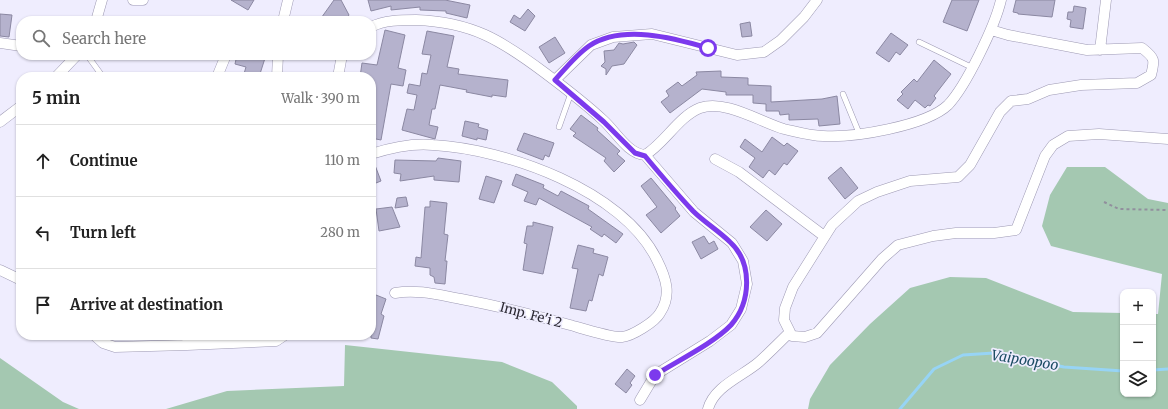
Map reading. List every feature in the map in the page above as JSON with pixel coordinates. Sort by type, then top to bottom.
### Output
[{"type":"street","points":[[97,16],[102,0]]},
{"type":"street","points":[[133,0],[143,0]]},
{"type":"street","points":[[284,16],[288,0]]},
{"type":"street","points":[[555,80],[591,45],[613,37],[652,34],[737,55],[764,52],[781,40],[804,17],[817,0]]},
{"type":"street","points":[[645,156],[653,151],[686,118],[700,108],[715,106],[732,110],[784,128],[822,136],[859,133],[913,124],[932,117],[948,105],[972,67],[991,30],[1001,0]]},
{"type":"street","points":[[1100,50],[1106,0]]},
{"type":"street","points":[[376,25],[387,21],[430,20],[481,32],[509,46],[571,93],[604,122],[635,153],[645,156],[694,212],[732,243],[743,261],[747,284],[741,309],[731,325],[710,341],[655,375],[640,400]]},
{"type":"street","points":[[991,30],[1008,35],[1087,50],[1142,48],[1152,56],[1154,63],[1151,75],[1137,83],[1081,85],[1049,90],[1028,99],[1011,101],[1000,112],[970,165],[958,177],[910,181],[877,192],[858,201],[832,224],[793,287],[785,308],[784,320],[792,336],[805,337],[817,333],[882,259],[898,245],[956,232],[1008,232],[1016,230],[1045,156],[1053,145],[1068,136],[1099,134],[1168,139]]},
{"type":"street","points":[[0,43],[16,45]]},
{"type":"street","points":[[61,72],[72,60]]},
{"type":"street","points":[[218,72],[224,60]]},
{"type":"street","points":[[277,72],[278,60]]},
{"type":"street","points":[[339,72],[341,60]]},
{"type":"street","points":[[0,122],[16,110]]},
{"type":"street","name":"Imp. Fe'i 2","points":[[376,153],[388,149],[428,144],[458,147],[493,154],[532,165],[588,192],[620,215],[639,234],[653,252],[662,271],[668,296],[660,313],[653,321],[642,328],[622,337],[618,337],[495,305],[417,292],[395,293]]},
{"type":"street","points":[[715,159],[739,172],[824,236]]},
{"type":"street","points":[[0,270],[16,278]]},
{"type":"street","points":[[708,409],[710,402],[720,389],[758,363],[790,332]]},
{"type":"street","points":[[100,340],[103,343],[115,347],[187,346],[278,340]]},
{"type":"street","points":[[187,346],[188,340]]},
{"type":"lane","points":[[919,42],[972,67]]},
{"type":"lane","points":[[91,60],[99,72]]},
{"type":"lane","points":[[559,128],[571,93]]},
{"type":"lane","points":[[843,94],[859,133]]},
{"type":"path","points":[[1104,202],[1119,209],[1168,210]]},
{"type":"green space","points":[[1067,167],[1105,167],[1148,199],[1168,203],[1168,409],[808,409],[810,399],[830,365],[870,324],[910,288],[950,277],[986,278],[1073,312],[1120,313],[1120,397],[1156,397],[1156,314],[1158,314],[1162,274],[1051,246],[1042,226],[1050,195]]},
{"type":"green space","points":[[345,345],[502,362],[552,382],[577,406],[577,409],[166,409],[227,391],[344,386]]},
{"type":"green space","points":[[0,358],[63,402],[79,409],[0,409]]},
{"type":"building","points":[[231,0],[254,0],[248,10]]},
{"type":"building","points":[[334,0],[341,0],[349,15],[348,16],[323,16]]},
{"type":"building","points":[[368,0],[445,0],[470,5],[467,18],[446,13],[446,11],[420,10],[420,7],[391,10],[391,6],[371,11]]},
{"type":"building","points":[[952,0],[979,0],[967,31],[943,22]]},
{"type":"building","points":[[1016,0],[1055,0],[1052,17],[1018,14],[1013,12]]},
{"type":"building","points":[[1074,6],[1086,8],[1083,29],[1070,27],[1071,20],[1067,19],[1068,12],[1073,12]]},
{"type":"building","points":[[528,9],[535,16],[525,31],[510,22],[514,15],[520,19]]},
{"type":"building","points":[[0,14],[12,15],[9,37],[0,36]]},
{"type":"building","points":[[750,22],[752,36],[742,37],[740,24]]},
{"type":"building","points":[[385,30],[405,35],[398,68],[406,70],[403,86],[391,84],[381,140],[376,139],[376,72],[361,72],[362,63],[377,65]]},
{"type":"building","points":[[427,31],[454,36],[447,67],[459,69],[458,74],[508,80],[506,97],[492,95],[492,97],[440,85],[435,109],[432,109],[429,125],[438,127],[435,139],[402,130],[407,109],[414,110],[417,95],[407,93],[409,84],[420,86],[422,73],[427,74],[431,55],[422,54]]},
{"type":"building","points":[[891,33],[908,45],[900,55],[896,52],[889,62],[876,53]]},
{"type":"building","points":[[555,37],[565,53],[549,63],[539,47]]},
{"type":"building","points":[[634,42],[637,45],[624,64],[612,66],[606,75],[606,69],[601,66],[605,62],[604,51],[614,50],[619,43],[623,44]]},
{"type":"building","points":[[236,60],[264,60],[261,72],[244,72],[246,67],[235,64]]},
{"type":"building","points":[[934,60],[951,74],[934,96],[936,98],[930,106],[928,105],[925,108],[915,100],[908,109],[897,100],[903,94],[901,92],[914,79],[917,82]]},
{"type":"building","points":[[721,71],[721,77],[748,78],[748,85],[771,86],[771,102],[822,99],[837,96],[840,124],[819,126],[818,119],[789,120],[789,114],[780,115],[779,111],[766,111],[766,104],[753,103],[753,95],[726,95],[726,92],[702,89],[670,113],[661,102],[669,96],[666,91],[678,82],[682,86],[697,75],[696,72]]},
{"type":"building","points":[[581,115],[598,128],[597,130],[620,151],[617,154],[625,161],[614,172],[604,161],[606,158],[573,136],[576,133],[570,129]]},
{"type":"building","points":[[465,121],[479,124],[478,127],[488,130],[486,140],[477,138],[477,140],[462,136]]},
{"type":"building","points":[[524,133],[554,143],[549,157],[545,155],[543,160],[517,150]]},
{"type":"building","points":[[772,137],[784,146],[787,143],[798,151],[787,165],[784,163],[775,175],[769,170],[763,178],[749,167],[755,158],[740,147],[745,139],[762,152]]},
{"type":"building","points":[[438,158],[461,161],[459,182],[434,180],[434,176],[400,181],[401,174],[394,173],[395,160],[436,161]]},
{"type":"building","points":[[841,167],[858,188],[845,199],[828,178]]},
{"type":"building","points":[[376,168],[381,181],[376,183]]},
{"type":"building","points":[[516,174],[544,185],[543,188],[558,196],[561,191],[589,206],[588,209],[623,234],[616,243],[604,234],[602,237],[590,229],[592,227],[539,198],[536,205],[524,201],[528,192],[512,185]]},
{"type":"building","points":[[486,176],[502,181],[494,203],[479,199]]},
{"type":"building","points":[[651,178],[676,208],[675,209],[680,216],[661,233],[646,215],[657,207],[641,186]]},
{"type":"building","points":[[406,197],[408,206],[395,208],[397,198]]},
{"type":"building","points":[[430,201],[447,203],[444,234],[448,235],[445,261],[447,261],[445,284],[435,283],[434,277],[430,275],[430,268],[415,266],[416,257],[421,258],[425,207],[430,207]]},
{"type":"building","points":[[392,207],[400,227],[379,231],[376,209]]},
{"type":"building","points":[[766,210],[782,224],[767,241],[750,227]]},
{"type":"building","points":[[533,222],[553,227],[543,274],[523,270],[527,244],[524,243],[527,226],[533,226]]},
{"type":"building","points":[[704,236],[709,244],[714,241],[718,249],[701,259],[692,242]]},
{"type":"building","points":[[578,245],[594,249],[593,253],[608,257],[603,276],[599,274],[592,301],[589,300],[586,311],[570,308],[578,269],[572,268]]},
{"type":"building","points":[[376,295],[386,299],[381,314],[384,316],[378,339],[376,339]]},
{"type":"building","points":[[627,369],[635,376],[630,383],[632,385],[626,393],[615,384]]},
{"type":"waterway","name":"Vaipoopoo","points":[[900,409],[934,369],[963,355],[994,353],[1064,367],[1120,371]]},
{"type":"waterway","name":"Vaipoopoo","points":[[1156,370],[1168,369]]},
{"type":"route","points":[[655,375],[710,341],[731,325],[741,309],[746,293],[747,284],[743,261],[732,243],[694,212],[645,156],[635,153],[604,122],[555,80],[584,50],[591,45],[613,37],[652,34],[681,40],[708,48]]}]
